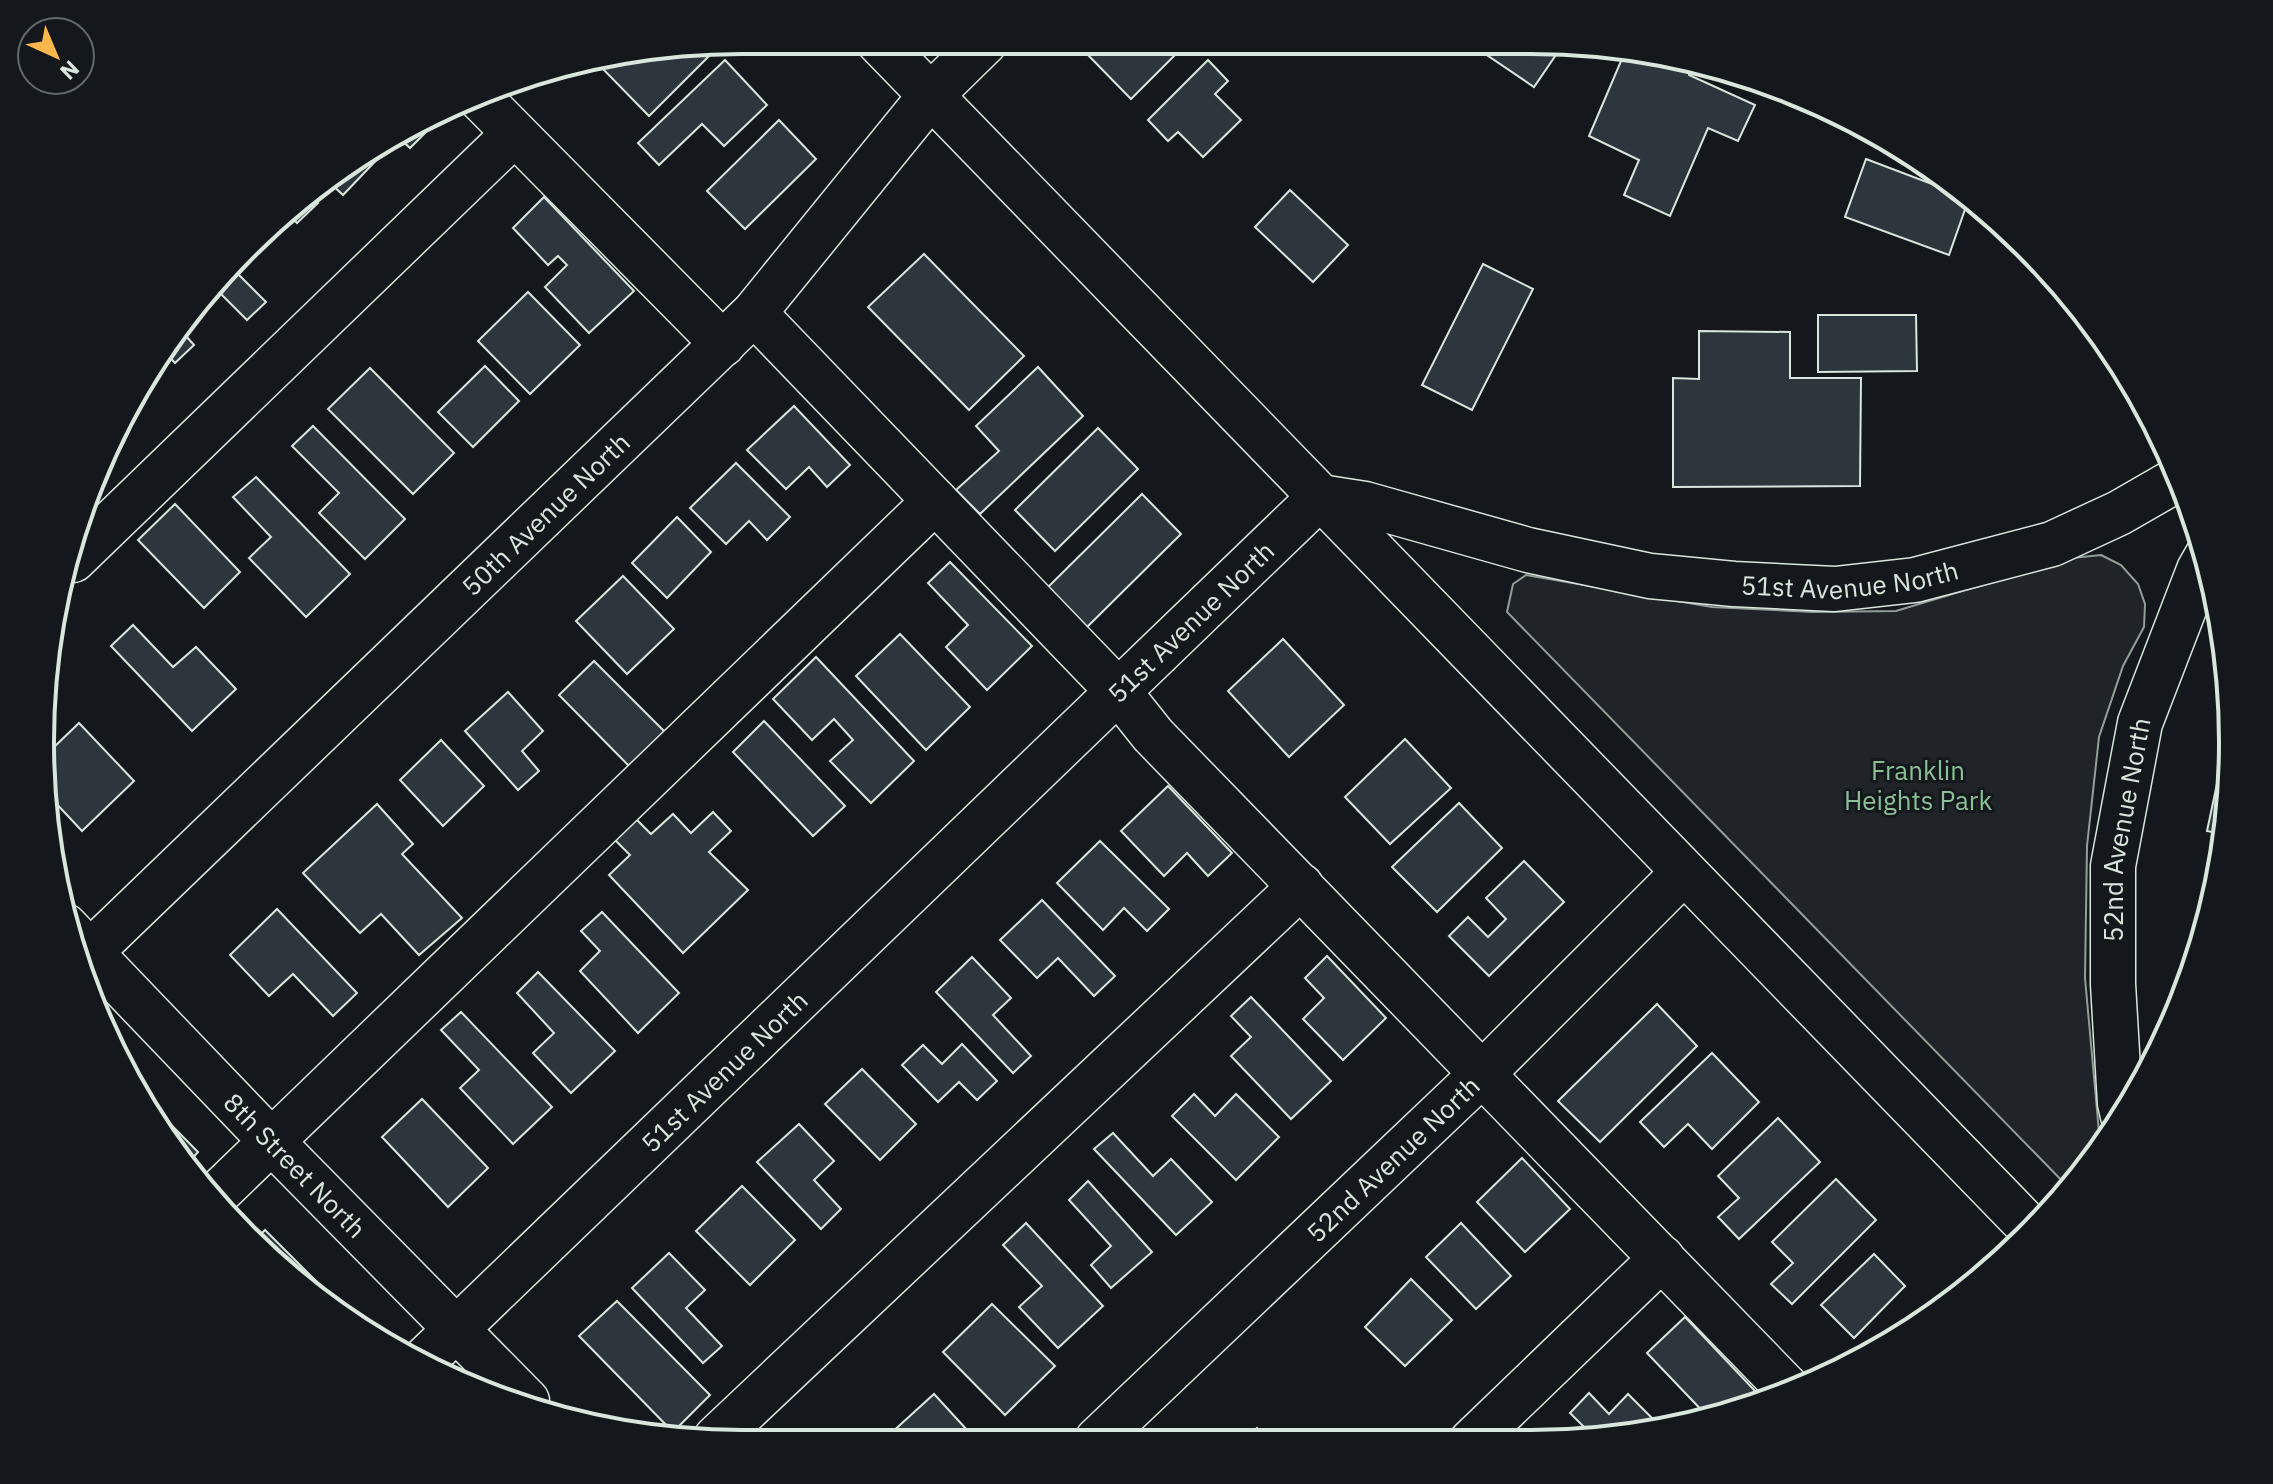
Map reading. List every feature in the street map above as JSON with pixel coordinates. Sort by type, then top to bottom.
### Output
[{"type":"street","points":[[891,54],[2024,1221]]},
{"type":"street","name":"50th Avenue North","points":[[84,941],[723,344],[754,313],[931,95],[973,54]]},
{"type":"street","points":[[485,104],[723,344]]},
{"type":"street","points":[[81,553],[514,134]]},
{"type":"street","points":[[754,313],[1118,691],[1153,735],[1782,1382]]},
{"type":"street","name":"51st Avenue North","points":[[430,1355],[1320,497],[1365,504],[1528,550],[1650,576],[1835,589],[1915,580],[2052,544],[2119,513],[2169,484]]},
{"type":"street","points":[[221,1191],[935,501]]},
{"type":"street","name":"52nd Avenue North","points":[[2120,1098],[2113,984],[2113,866],[2140,723],[2198,573]]},
{"type":"street","name":"52nd Avenue North","points":[[1108,1430],[1483,1073],[1684,872]]},
{"type":"street","points":[[725,1430],[1301,886]]},
{"type":"street","name":"8th Street North","points":[[90,959],[518,1392]]},
{"type":"street","points":[[1483,1430],[1662,1258]]},
{"type":"green space","name":"Franklin Heights Park","points":[[2101,555],[2121,565],[2138,584],[2145,604],[2144,627],[2123,666],[2099,737],[2087,846],[2085,978],[2099,1130],[2061,1180],[1507,612],[1513,584],[1526,575],[1712,607],[1813,612],[1896,611],[2072,558]]},
{"type":"building","points":[[1087,54],[1176,54],[1131,99]]},
{"type":"building","points":[[1485,54],[1556,55],[1534,87]]},
{"type":"building","points":[[710,55],[649,116],[602,68]]},
{"type":"building","points":[[725,60],[767,105],[724,146],[702,124],[659,165],[638,143]]},
{"type":"building","points":[[1208,60],[1228,81],[1215,94],[1241,120],[1203,157],[1178,132],[1168,141],[1148,120]]},
{"type":"building","points":[[1621,60],[1690,73],[1689,75],[1755,105],[1738,141],[1708,128],[1670,216],[1624,195],[1639,160],[1589,136]]},
{"type":"building","points":[[779,120],[816,159],[745,229],[707,191]]},
{"type":"building","points":[[427,131],[410,148],[404,143]]},
{"type":"building","points":[[377,159],[343,195],[335,188]]},
{"type":"building","points":[[1866,159],[1934,185],[1965,209],[1949,255],[1845,217]]},
{"type":"building","points":[[1290,190],[1348,245],[1313,282],[1255,227]]},
{"type":"building","points":[[544,197],[634,291],[589,333],[545,287],[567,265],[558,256],[548,265],[513,228]]},
{"type":"building","points":[[317,201],[318,203],[297,223],[294,220]]},
{"type":"building","points":[[924,254],[1024,356],[969,410],[868,307]]},
{"type":"building","points":[[1483,264],[1533,289],[1472,410],[1422,385]]},
{"type":"building","points":[[238,274],[266,302],[247,320],[220,293]]},
{"type":"building","points":[[528,292],[580,345],[530,394],[478,341]]},
{"type":"building","points":[[1818,315],[1916,315],[1917,371],[1818,372]]},
{"type":"building","points":[[1699,331],[1790,332],[1790,378],[1861,378],[1860,486],[1673,487],[1673,378],[1699,379]]},
{"type":"building","points":[[186,337],[194,345],[175,363],[171,359]]},
{"type":"building","points":[[485,366],[519,401],[473,447],[438,412]]},
{"type":"building","points":[[1038,367],[1083,416],[980,514],[956,490],[999,451],[976,426]]},
{"type":"building","points":[[370,368],[454,453],[413,494],[328,409]]},
{"type":"building","points":[[794,406],[850,465],[827,487],[809,467],[786,489],[747,450]]},
{"type":"building","points":[[313,426],[405,519],[365,559],[319,513],[339,493],[292,446]]},
{"type":"building","points":[[1098,428],[1138,469],[1055,551],[1015,510]]},
{"type":"building","points":[[736,463],[790,517],[767,540],[749,521],[726,544],[690,508]]},
{"type":"building","points":[[256,477],[350,574],[306,617],[249,558],[271,537],[233,497]]},
{"type":"building","points":[[1142,494],[1181,534],[1081,633],[1041,594]]},
{"type":"building","points":[[175,504],[240,572],[204,608],[138,540]]},
{"type":"building","points":[[677,517],[711,552],[667,598],[632,563]]},
{"type":"building","points":[[950,562],[1032,646],[987,690],[946,647],[968,625],[928,583]]},
{"type":"building","points":[[623,576],[674,629],[627,674],[576,621]]},
{"type":"building","points":[[133,625],[173,667],[196,647],[236,689],[192,731],[111,646]]},
{"type":"building","points":[[900,634],[970,707],[926,750],[856,676]]},
{"type":"building","points":[[1283,639],[1344,705],[1289,757],[1228,691]]},
{"type":"building","points":[[816,657],[914,761],[871,803],[830,761],[853,740],[834,719],[812,740],[773,699]]},
{"type":"building","points":[[594,661],[665,732],[630,767],[559,695]]},
{"type":"building","points":[[508,692],[543,731],[522,751],[539,771],[518,790],[465,731]]},
{"type":"building","points":[[764,721],[845,806],[813,836],[733,752]]},
{"type":"building","points":[[79,723],[134,781],[82,831],[57,804],[54,747]]},
{"type":"building","points":[[1405,739],[1451,788],[1390,844],[1345,797]]},
{"type":"building","points":[[441,740],[484,786],[443,826],[400,780]]},
{"type":"building","points":[[2217,784],[2218,784],[2213,832],[2207,831]]},
{"type":"building","points":[[1168,786],[1232,853],[1208,876],[1187,853],[1164,876],[1121,831]]},
{"type":"building","points":[[1459,803],[1502,848],[1437,912],[1392,867]]},
{"type":"building","points":[[377,804],[413,844],[402,854],[462,918],[419,955],[381,914],[360,933],[303,873]]},
{"type":"building","points":[[713,812],[731,831],[709,852],[748,890],[683,953],[609,875],[630,855],[611,836],[632,815],[651,834],[673,814],[691,833]]},
{"type":"building","points":[[1100,841],[1169,909],[1147,931],[1124,908],[1103,930],[1057,883]]},
{"type":"building","points":[[1524,861],[1564,902],[1489,976],[1449,936],[1468,917],[1488,937],[1506,919],[1486,898]]},
{"type":"building","points":[[1042,900],[1115,976],[1094,996],[1058,958],[1037,978],[1000,940]]},
{"type":"building","points":[[277,909],[357,993],[333,1016],[293,974],[269,996],[230,955]]},
{"type":"building","points":[[602,912],[679,993],[638,1033],[580,971],[600,951],[581,931]]},
{"type":"building","points":[[1327,956],[1386,1018],[1343,1060],[1303,1019],[1324,998],[1305,978]]},
{"type":"building","points":[[972,957],[1011,998],[993,1015],[1031,1056],[1013,1073],[936,992]]},
{"type":"building","points":[[538,972],[615,1051],[571,1093],[533,1053],[554,1033],[517,993]]},
{"type":"building","points":[[1251,997],[1331,1081],[1291,1119],[1231,1056],[1251,1037],[1231,1016]]},
{"type":"building","points":[[1657,1004],[1697,1046],[1600,1142],[1558,1101]]},
{"type":"building","points":[[461,1012],[552,1107],[513,1144],[460,1088],[479,1070],[441,1030]]},
{"type":"building","points":[[962,1044],[997,1081],[977,1100],[959,1082],[938,1102],[902,1065],[923,1045],[942,1064]]},
{"type":"building","points":[[1712,1053],[1759,1102],[1712,1149],[1688,1124],[1664,1147],[1640,1122]]},
{"type":"building","points":[[862,1069],[916,1124],[880,1160],[825,1104]]},
{"type":"building","points":[[1194,1094],[1215,1116],[1236,1094],[1279,1137],[1236,1180],[1172,1116]]},
{"type":"building","points":[[422,1099],[488,1168],[448,1207],[382,1137]]},
{"type":"building","points":[[1778,1118],[1820,1162],[1739,1239],[1718,1217],[1739,1198],[1718,1176]]},
{"type":"building","points":[[169,1123],[198,1152],[193,1157]]},
{"type":"building","points":[[799,1124],[834,1161],[814,1180],[841,1209],[821,1229],[757,1162]]},
{"type":"building","points":[[1113,1133],[1153,1176],[1171,1159],[1212,1202],[1176,1235],[1094,1149]]},
{"type":"building","points":[[1522,1158],[1570,1209],[1525,1252],[1477,1202]]},
{"type":"building","points":[[1836,1179],[1876,1220],[1792,1304],[1771,1284],[1793,1263],[1772,1242]]},
{"type":"building","points":[[1088,1181],[1152,1252],[1111,1288],[1091,1265],[1111,1246],[1069,1200]]},
{"type":"building","points":[[742,1186],[795,1240],[750,1285],[696,1231]]},
{"type":"building","points":[[1026,1223],[1103,1306],[1058,1348],[1019,1307],[1042,1286],[1003,1245]]},
{"type":"building","points":[[1461,1223],[1511,1276],[1476,1309],[1426,1257]]},
{"type":"building","points":[[265,1230],[323,1288],[288,1259],[262,1233]]},
{"type":"building","points":[[669,1253],[705,1290],[686,1308],[722,1346],[703,1363],[632,1288]]},
{"type":"building","points":[[1874,1254],[1905,1286],[1854,1338],[1821,1305]]},
{"type":"building","points":[[1411,1279],[1452,1320],[1405,1366],[1365,1327]]},
{"type":"building","points":[[617,1301],[710,1395],[678,1427],[667,1426],[579,1336]]},
{"type":"building","points":[[992,1304],[1055,1366],[1005,1415],[943,1352]]},
{"type":"building","points":[[1685,1317],[1756,1392],[1700,1409],[1647,1353]]},
{"type":"building","points":[[1589,1393],[1609,1414],[1628,1394],[1653,1419],[1585,1428],[1570,1413]]},
{"type":"building","points":[[934,1394],[967,1430],[894,1430]]}]
